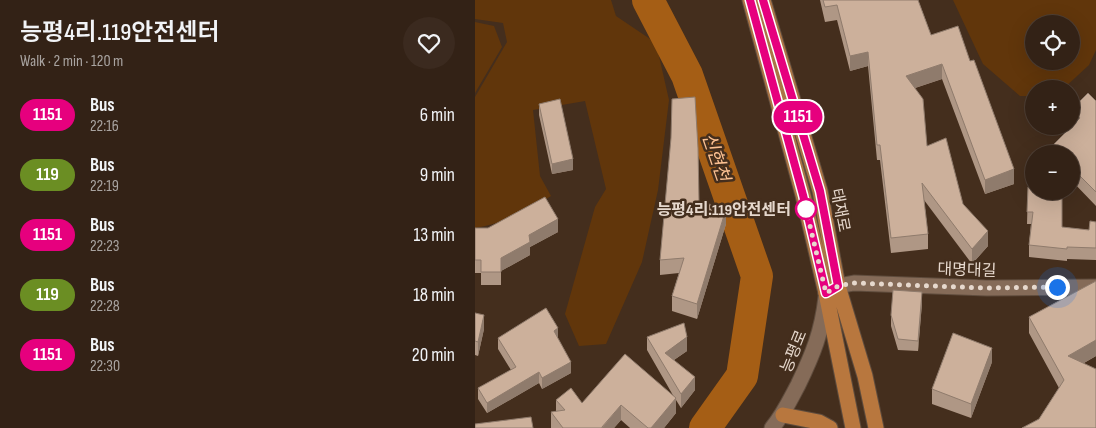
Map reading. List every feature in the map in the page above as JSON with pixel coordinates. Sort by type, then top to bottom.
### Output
[{"type":"highway","name":"태재로","points":[[832,289],[853,428]]},
{"type":"highway","name":"태재로","points":[[832,289],[865,376],[876,428]]},
{"type":"highway","points":[[783,415],[819,422],[830,428]]},
{"type":"main road","name":"태재로","points":[[750,0],[803,195],[832,289]]},
{"type":"main road","name":"태재로","points":[[763,0],[820,191],[832,289]]},
{"type":"street","name":"대명대길","points":[[832,289],[854,283],[987,288],[1096,286]]},
{"type":"street","name":"능평로","points":[[772,428],[783,415],[814,353],[832,289]]},
{"type":"shaded area","points":[[475,0],[611,0],[616,16],[656,43],[669,100],[658,190],[642,262],[606,344],[579,346],[565,314],[595,207],[606,189],[585,101],[533,110],[540,176],[551,196],[515,216],[475,228],[475,97],[507,42],[503,23],[475,19]]},
{"type":"shaded area","points":[[953,0],[1096,0],[1096,50],[1089,65],[1073,80],[1025,80],[1025,96],[1020,96],[983,64]]},
{"type":"shaded area","points":[[475,22],[494,26],[502,47],[475,93]]},
{"type":"building","points":[[823,0],[918,0],[931,35],[958,26],[970,61],[974,60],[1014,169],[985,180],[942,64],[906,76],[923,99],[927,146],[946,138],[963,204],[988,231],[972,249],[922,183],[928,234],[891,238],[880,145],[877,145],[868,52],[850,56],[837,5],[825,7]]},
{"type":"building","points":[[1088,93],[1096,101],[1096,192],[1080,176],[1080,145],[1053,145],[1063,135],[1080,135],[1080,101]]},
{"type":"building","points":[[695,97],[699,201],[726,209],[697,304],[672,296],[684,258],[660,260],[671,138],[672,99]]},
{"type":"building","points":[[560,99],[573,159],[552,164],[539,104]]},
{"type":"building","points":[[545,197],[558,219],[529,235],[530,242],[501,258],[501,272],[481,272],[481,260],[475,260],[475,228],[488,228]]},
{"type":"building","points":[[1027,200],[1062,200],[1062,227],[1089,230],[1090,221],[1096,222],[1096,248],[1067,247],[1067,249],[1029,245],[1033,212],[1027,212]]},
{"type":"building","points":[[1096,281],[1096,340],[1068,356],[1096,369],[1096,428],[1022,428],[1039,419],[1064,380],[1029,317]]},
{"type":"building","points":[[893,290],[922,292],[918,341],[898,339],[891,315]]},
{"type":"building","points":[[546,308],[558,328],[554,331],[571,362],[542,378],[539,372],[487,403],[478,388],[516,367],[498,338]]},
{"type":"building","points":[[475,313],[484,315],[478,342],[475,341]]},
{"type":"building","points":[[684,323],[687,337],[665,353],[695,377],[681,394],[647,337]]},
{"type":"building","points":[[953,333],[992,348],[971,404],[932,389]]},
{"type":"building","points":[[625,354],[676,398],[651,428],[648,428],[621,405],[602,428],[563,428],[551,412],[565,410],[556,400],[571,388],[582,403]]},
{"type":"building","points":[[531,417],[533,428],[475,428],[475,424]]},
{"type":"waterway","name":"신현천","points":[[648,0],[687,75],[757,276],[742,376],[705,428]]},
{"type":"bus line","name":"1151","points":[[750,0],[803,195],[826,293],[838,286],[820,191],[763,0]]},
{"type":"place","name":"능평4리.119안전센터","points":[[806,209]]},
{"type":"route","points":[[806,209],[826,293],[838,286],[854,283],[987,288],[1057,287]]}]
